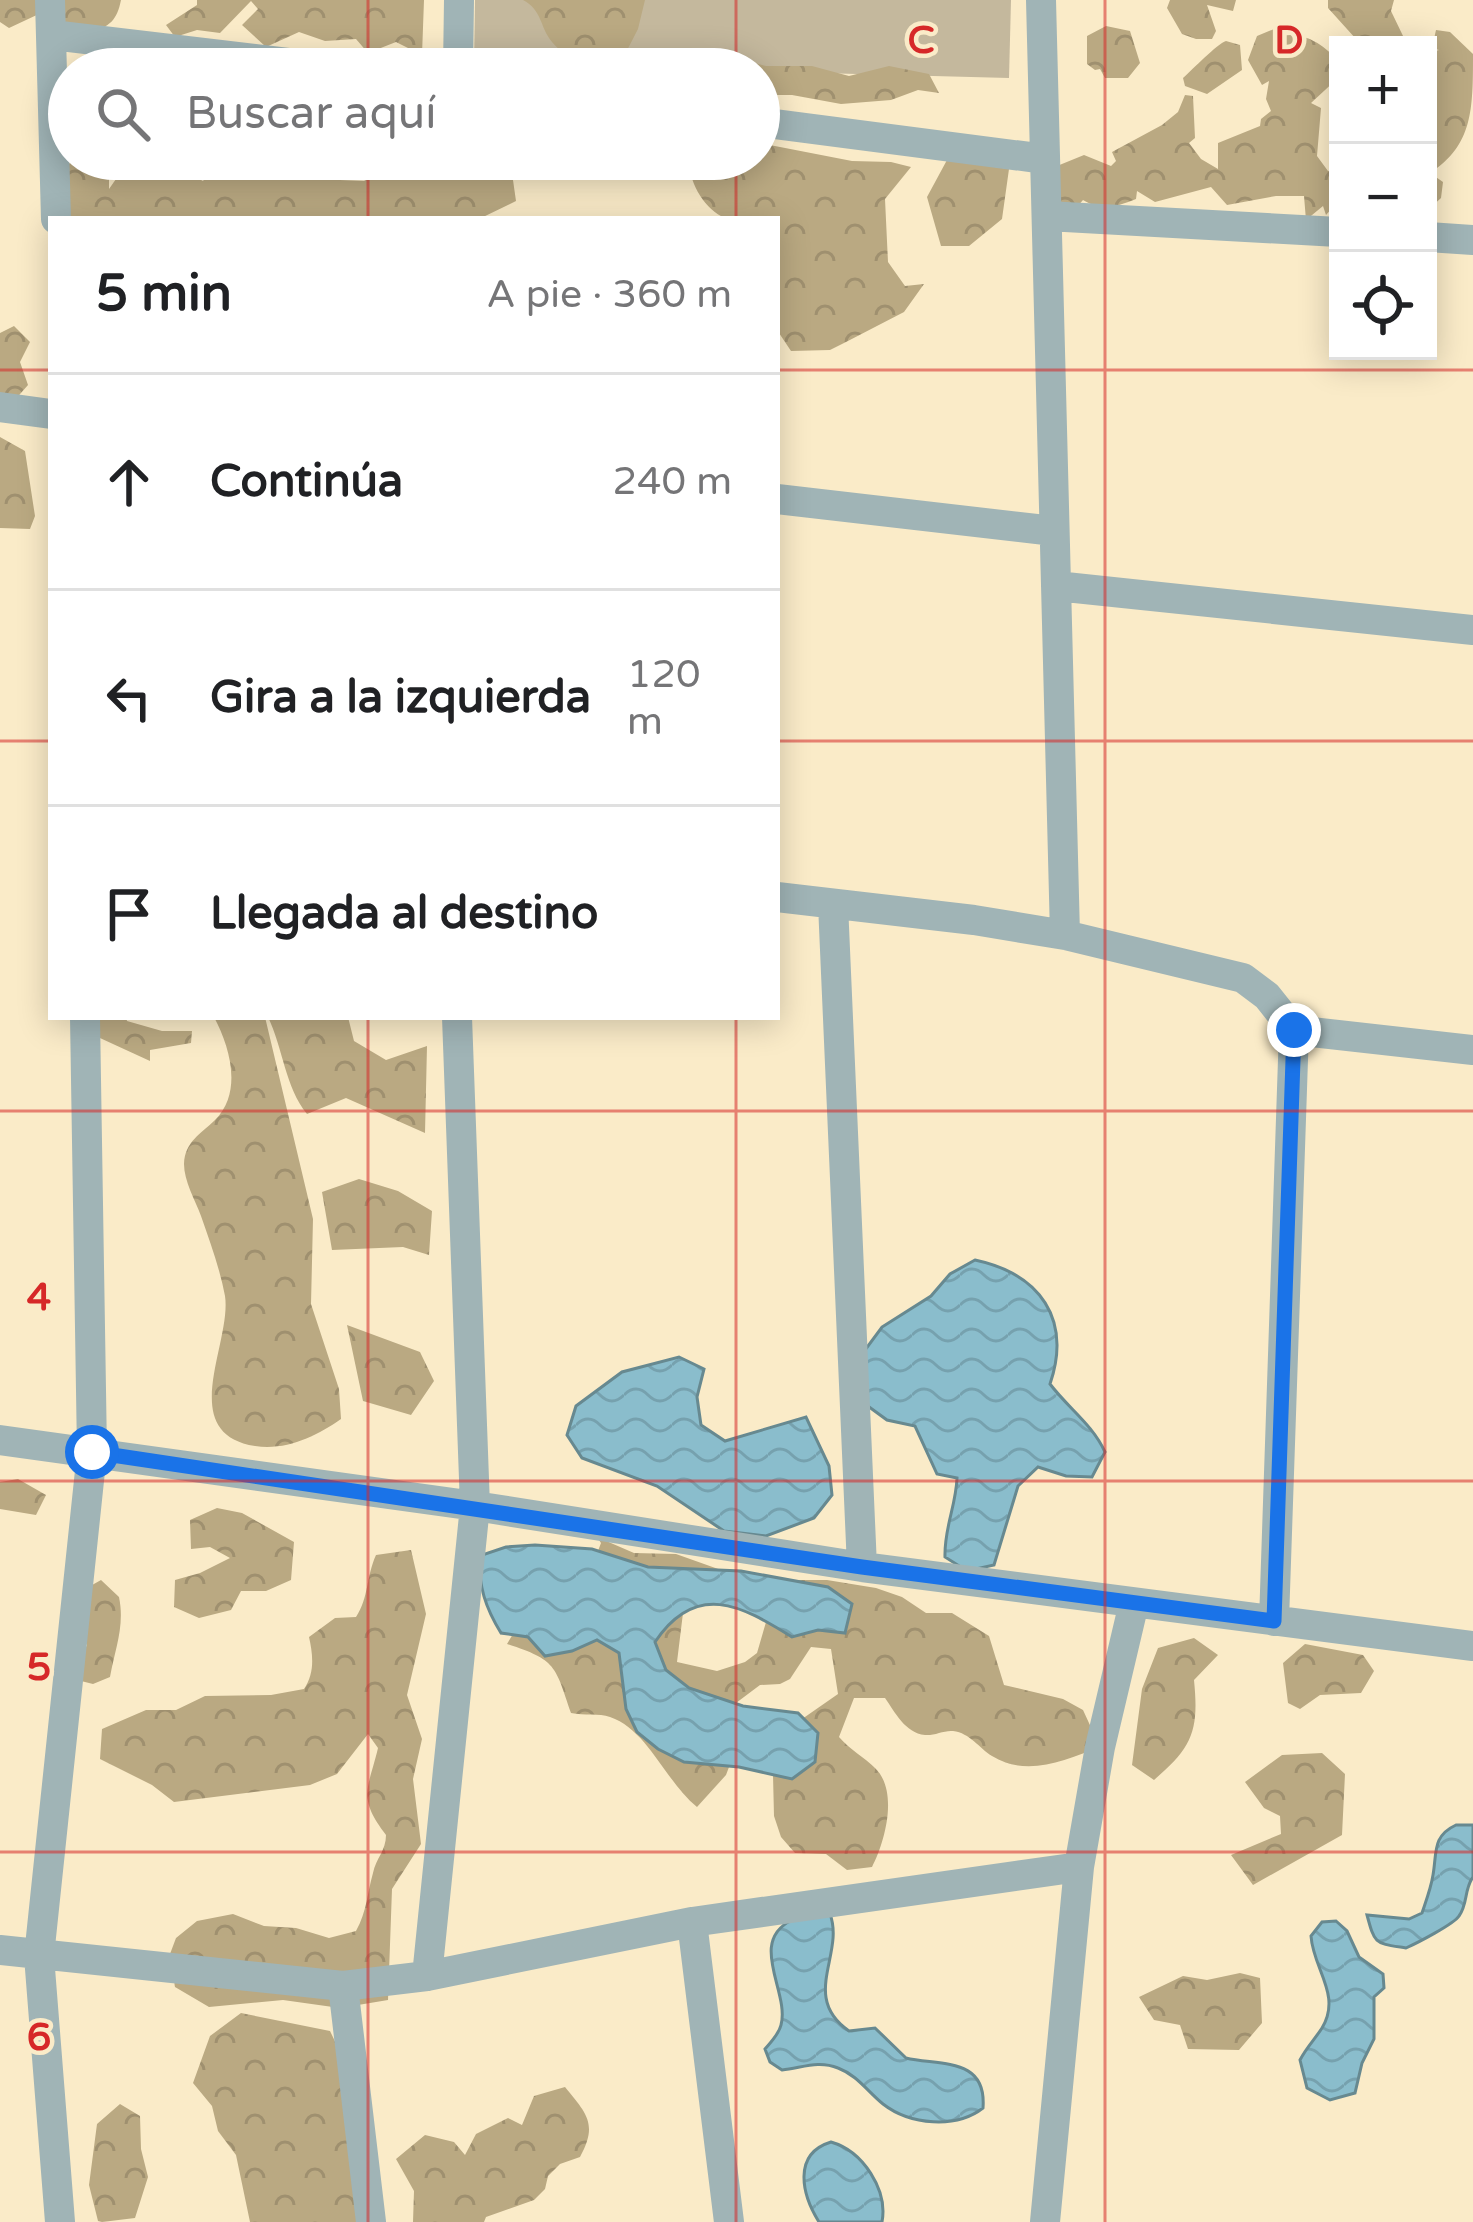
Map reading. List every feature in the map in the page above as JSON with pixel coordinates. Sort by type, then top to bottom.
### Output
[{"type":"street","points":[[50,0],[52,48]]},
{"type":"street","points":[[458,48],[459,0]]},
{"type":"street","points":[[1041,0],[1065,935]]},
{"type":"street","points":[[52,35],[162,48]]},
{"type":"street","points":[[780,125],[1045,159]]},
{"type":"street","points":[[55,180],[56,216]]},
{"type":"street","points":[[1047,216],[1329,232]]},
{"type":"street","points":[[1437,238],[1473,240]]},
{"type":"street","points":[[0,407],[48,414]]},
{"type":"street","points":[[780,499],[1054,531]]},
{"type":"street","points":[[1056,586],[1473,630]]},
{"type":"street","points":[[780,897],[1065,935],[1243,978],[1268,996],[1294,1030],[1274,1621]]},
{"type":"street","points":[[833,904],[862,1567]]},
{"type":"street","points":[[60,2222],[39,1956],[92,1452],[86,1020]]},
{"type":"street","points":[[427,1976],[475,1506],[458,1020]]},
{"type":"street","points":[[1294,1030],[1473,1050]]},
{"type":"street","points":[[0,1440],[475,1506],[862,1567],[1473,1646]]},
{"type":"street","points":[[1045,2222],[1079,1867],[1100,1747],[1134,1604]]},
{"type":"street","points":[[0,1950],[343,1986],[427,1976],[692,1922],[1079,1867]]},
{"type":"street","points":[[692,1922],[729,2222]]},
{"type":"street","points":[[343,1986],[371,2222]]},
{"type":"shaded area","points":[[475,0],[1011,0],[1009,78],[780,72],[780,48],[474,48]]},
{"type":"green space","points":[[0,0],[121,0],[112,22],[90,32],[41,13],[9,28],[0,22]]},
{"type":"green space","points":[[197,0],[424,0],[422,48],[396,42],[364,48],[356,39],[325,41],[299,32],[266,47],[242,25],[258,9],[251,1],[220,33],[197,30],[175,37],[166,25],[197,5]]},
{"type":"green space","points":[[523,0],[645,0],[628,48],[559,48]]},
{"type":"green space","points":[[1170,0],[1236,0],[1233,11],[1207,5],[1216,31],[1212,39],[1196,39],[1182,34],[1167,8]]},
{"type":"green space","points":[[1328,0],[1394,0],[1391,11],[1403,36],[1353,36],[1328,8]]},
{"type":"green space","points":[[1106,26],[1130,31],[1140,63],[1128,78],[1105,78],[1100,69],[1087,64],[1087,36]]},
{"type":"green space","points":[[1274,29],[1282,36],[1313,41],[1329,52],[1329,86],[1311,103],[1321,108],[1317,156],[1329,171],[1326,215],[1323,206],[1306,220],[1304,196],[1227,205],[1211,187],[1155,202],[1137,191],[1136,199],[1109,207],[1083,200],[1076,208],[1047,216],[1057,166],[1084,155],[1111,166],[1116,161],[1112,152],[1162,125],[1178,112],[1185,95],[1193,96],[1195,138],[1189,143],[1201,159],[1218,169],[1218,143],[1260,126],[1271,111],[1266,99],[1269,81],[1262,85],[1248,60],[1257,36]]},
{"type":"green space","points":[[1436,30],[1450,32],[1473,54],[1468,124],[1455,150],[1437,168],[1439,50]]},
{"type":"green space","points":[[1226,41],[1240,45],[1242,70],[1207,94],[1185,86],[1183,78]]},
{"type":"green space","points":[[780,66],[812,66],[849,76],[889,66],[929,74],[939,93],[918,90],[891,100],[841,104],[780,95]]},
{"type":"green space","points":[[780,147],[911,167],[885,199],[888,262],[905,286],[924,284],[904,312],[830,350],[791,351],[780,334],[780,216],[721,216],[698,193],[693,180],[780,180]]},
{"type":"green space","points":[[947,160],[1009,169],[1002,219],[969,246],[941,246],[927,197]]},
{"type":"green space","points":[[1437,178],[1443,182],[1437,202]]},
{"type":"green space","points":[[64,180],[109,180],[109,189],[115,180],[513,180],[516,201],[485,216],[58,216]]},
{"type":"green space","points":[[14,326],[30,342],[20,362],[28,385],[13,402],[0,403],[0,333]]},
{"type":"green space","points":[[0,437],[25,451],[35,516],[30,529],[0,528]]},
{"type":"green space","points":[[76,1020],[127,1020],[162,1031],[192,1031],[191,1043],[150,1050],[150,1061],[76,1027]]},
{"type":"green space","points":[[215,1020],[266,1020],[313,1219],[311,1304],[339,1389],[341,1419],[311,1436],[278,1446],[255,1446],[231,1438],[218,1424],[212,1405],[225,1296],[184,1164],[191,1144],[224,1109],[229,1096],[231,1069]]},
{"type":"green space","points":[[269,1020],[349,1020],[354,1041],[386,1060],[427,1046],[425,1133],[346,1098],[307,1114],[294,1092]]},
{"type":"green space","points":[[359,1179],[398,1191],[432,1211],[429,1255],[403,1247],[332,1250],[322,1192]]},
{"type":"green space","points":[[347,1325],[420,1352],[434,1381],[411,1415],[363,1401]]},
{"type":"green space","points":[[18,1479],[46,1495],[36,1515],[0,1509],[0,1482]]},
{"type":"green space","points":[[217,1508],[242,1513],[294,1542],[291,1580],[266,1591],[241,1591],[231,1610],[199,1618],[174,1607],[175,1580],[230,1558],[210,1547],[191,1549],[190,1520]]},
{"type":"green space","points":[[597,1537],[634,1553],[676,1554],[721,1570],[683,1613],[677,1662],[717,1671],[745,1662],[757,1653],[771,1605],[794,1580],[876,1588],[926,1613],[952,1613],[989,1636],[1004,1685],[1063,1699],[1083,1710],[1100,1747],[1046,1765],[1019,1766],[992,1756],[959,1732],[925,1735],[912,1730],[885,1698],[854,1698],[839,1737],[875,1768],[886,1790],[887,1817],[877,1857],[872,1867],[847,1870],[826,1854],[795,1853],[781,1837],[774,1816],[773,1775],[792,1726],[838,1694],[831,1649],[811,1647],[790,1679],[760,1685],[736,1703],[732,1759],[726,1775],[697,1807],[635,1733],[610,1717],[571,1713],[551,1666],[507,1644],[513,1634],[542,1629],[590,1572],[601,1543]]},
{"type":"green space","points":[[411,1550],[426,1614],[407,1695],[422,1739],[413,1779],[421,1844],[392,1889],[388,2000],[340,2008],[283,2000],[209,2007],[175,1987],[170,1954],[176,1938],[197,1921],[233,1914],[264,1926],[296,1928],[329,1938],[356,1931],[386,1841],[367,1793],[378,1748],[368,1734],[337,1774],[310,1785],[174,1802],[152,1785],[100,1759],[102,1729],[146,1710],[176,1710],[205,1696],[271,1695],[304,1689],[312,1664],[309,1637],[335,1618],[356,1617],[376,1555]]},
{"type":"green space","points":[[101,1580],[119,1597],[120,1628],[110,1677],[93,1684],[81,1681],[75,1669],[87,1645],[77,1629],[85,1589]]},
{"type":"green space","points":[[1194,1638],[1218,1655],[1194,1680],[1194,1725],[1185,1747],[1154,1780],[1132,1765],[1142,1689],[1158,1648]]},
{"type":"green space","points":[[1305,1644],[1363,1655],[1374,1671],[1361,1693],[1320,1695],[1300,1709],[1288,1703],[1283,1663]]},
{"type":"green space","points":[[1322,1753],[1345,1774],[1342,1835],[1253,1885],[1231,1855],[1281,1834],[1280,1816],[1264,1808],[1245,1782],[1282,1755]]},
{"type":"green space","points":[[1240,1973],[1260,1978],[1262,2023],[1239,2050],[1188,2049],[1180,2025],[1154,2020],[1139,1997],[1183,1976],[1207,1980]]},
{"type":"green space","points":[[241,2013],[330,2031],[345,2062],[344,2118],[364,2222],[250,2222],[236,2155],[218,2131],[212,2106],[193,2083],[210,2036]]},
{"type":"green space","points":[[565,2087],[588,2120],[588,2136],[580,2157],[560,2164],[534,2200],[486,2217],[484,2222],[413,2222],[414,2191],[396,2159],[425,2135],[454,2142],[465,2155],[476,2134],[508,2118],[522,2125],[534,2096]]},
{"type":"green space","points":[[120,2104],[140,2116],[148,2177],[135,2218],[102,2222],[89,2185],[97,2124]]},
{"type":"water","points":[[975,1260],[1017,1276],[1045,1303],[1057,1339],[1050,1384],[1105,1452],[1092,1477],[1066,1476],[1038,1467],[1018,1486],[994,1565],[967,1571],[945,1557],[957,1478],[937,1474],[915,1426],[887,1420],[865,1404],[865,1350],[882,1327]]},
{"type":"water","points":[[679,1357],[704,1369],[697,1397],[701,1425],[725,1441],[806,1417],[829,1466],[832,1495],[814,1518],[766,1536],[724,1531],[657,1486],[582,1458],[567,1435],[576,1406],[622,1372]]},
{"type":"water","points":[[506,1547],[592,1549],[648,1567],[741,1571],[828,1587],[852,1604],[845,1633],[818,1630],[792,1637],[737,1608],[703,1605],[671,1623],[655,1642],[666,1670],[689,1688],[743,1706],[798,1713],[818,1733],[815,1762],[792,1779],[739,1767],[684,1762],[637,1732],[626,1709],[619,1653],[597,1640],[545,1656],[528,1637],[501,1633],[484,1596],[479,1556]]},
{"type":"water","points":[[1456,1825],[1473,1825],[1473,1877],[1459,1916],[1406,1948],[1378,1941],[1367,1915],[1409,1919],[1422,1913],[1439,1840]]},
{"type":"water","points":[[830,1914],[833,1929],[825,1990],[835,2018],[849,2031],[875,2028],[906,2058],[969,2071],[982,2091],[983,2108],[947,2122],[919,2120],[883,2104],[838,2068],[817,2065],[782,2070],[770,2062],[765,2049],[778,2032],[782,2012],[771,1954],[773,1941],[779,1929],[792,1920]]},
{"type":"water","points":[[1336,1921],[1347,1931],[1359,1957],[1383,1974],[1384,1988],[1374,1997],[1374,2039],[1355,2093],[1330,2100],[1307,2088],[1300,2060],[1322,2028],[1329,2004],[1311,1936],[1322,1922]]},
{"type":"water","points":[[831,2142],[853,2154],[871,2173],[881,2197],[882,2222],[819,2222],[808,2200],[804,2176],[810,2156]]},
{"type":"route","points":[[92,1452],[862,1567],[1274,1621],[1294,1030]]}]
